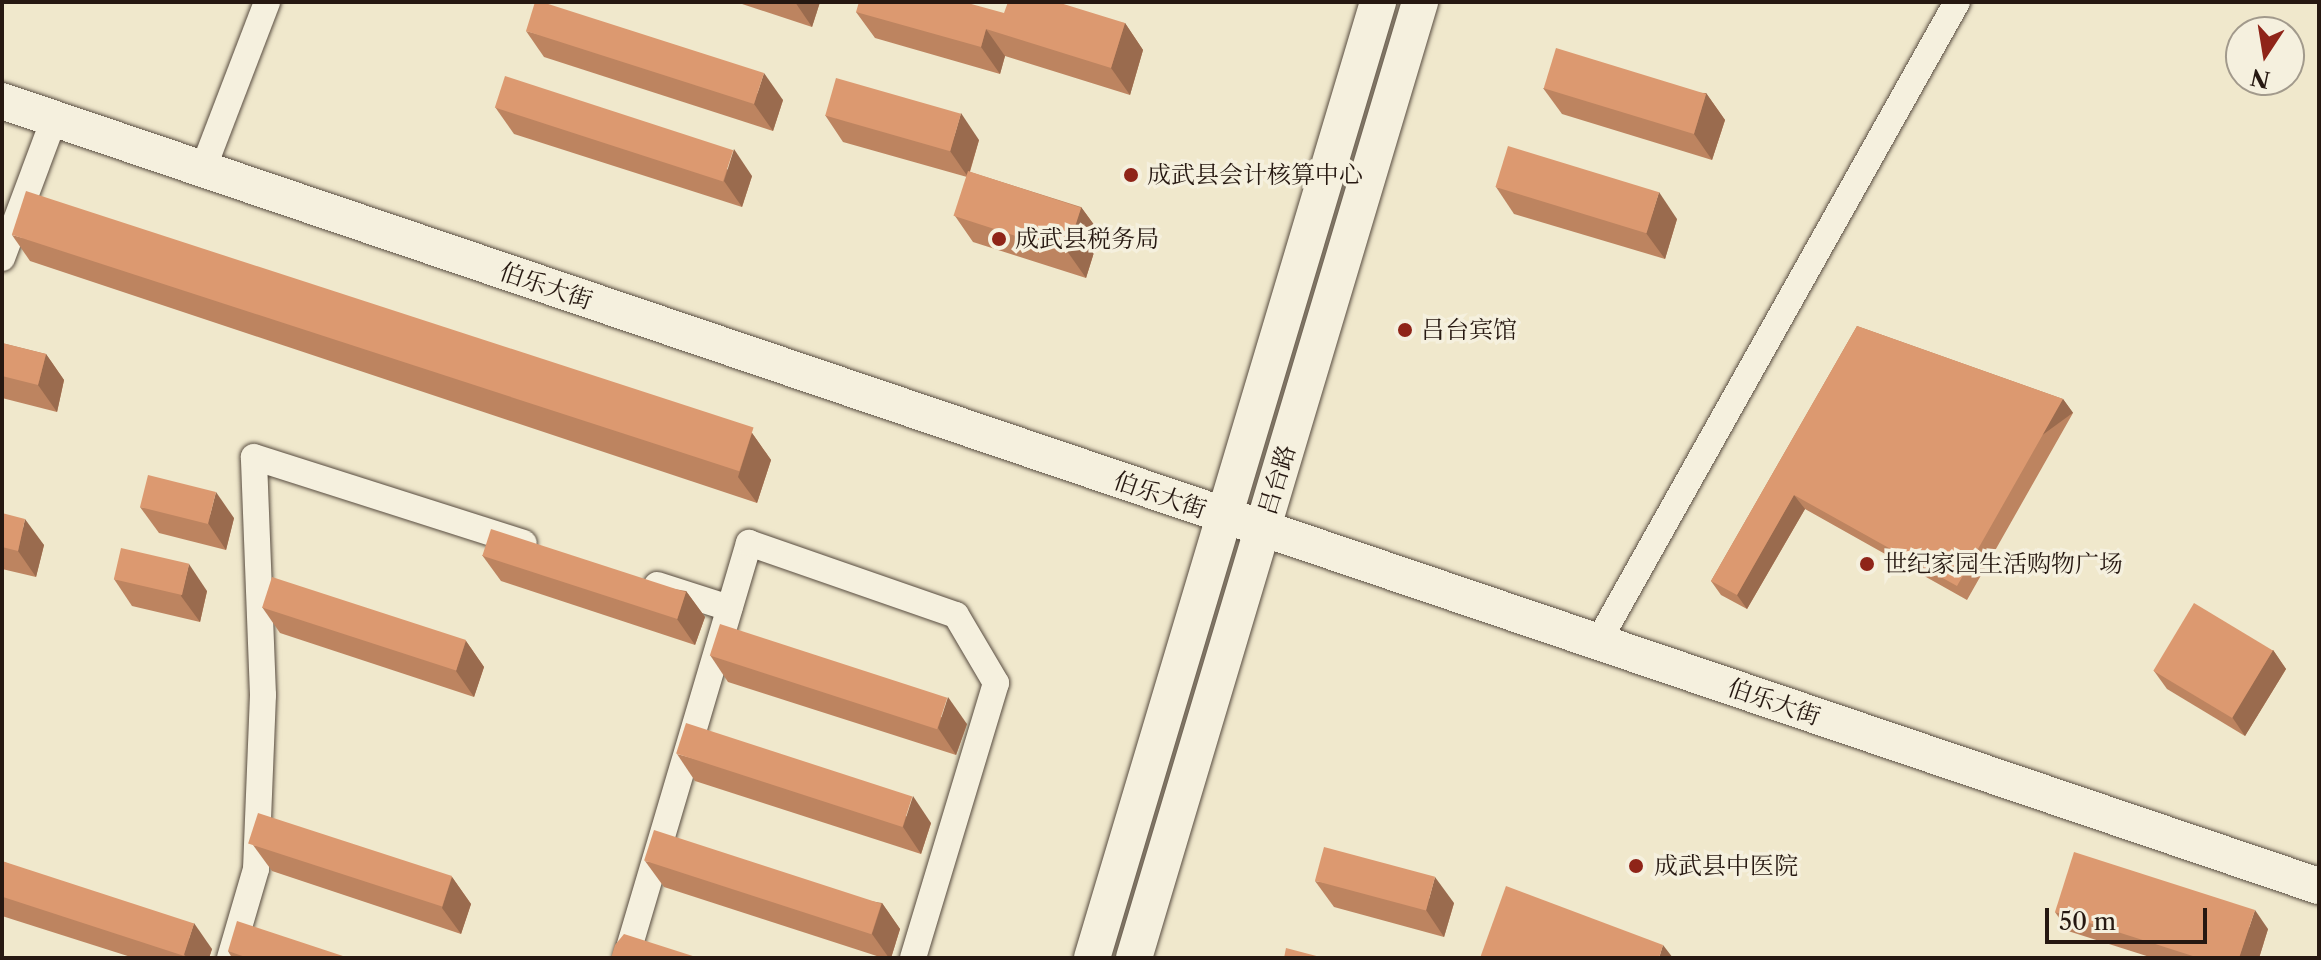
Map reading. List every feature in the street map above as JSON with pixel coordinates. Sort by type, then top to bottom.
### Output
[{"type":"main road","name":"吕台路","points":[[1092,958],[1378,2]]},
{"type":"main road","name":"吕台路","points":[[1134,958],[1420,2]]},
{"type":"main road","name":"伯乐大街","points":[[2,101],[2319,886]]},
{"type":"street","points":[[203,169],[267,2]]},
{"type":"street","points":[[1598,642],[1957,2]]},
{"type":"street","points":[[2,258],[54,119]]},
{"type":"street","points":[[230,958],[256,869],[263,695],[254,457],[551,551]]},
{"type":"street","points":[[626,958],[749,543],[956,615],[996,683],[913,958]]},
{"type":"street","points":[[625,575],[729,608]]},
{"type":"building","points":[[535,2],[764,73],[754,104],[526,31]]},
{"type":"building","points":[[859,2],[964,2],[1004,13],[1008,2],[1057,2],[1125,23],[1111,68],[986,29],[981,47],[856,12]]},
{"type":"building","points":[[1556,48],[1706,94],[1694,134],[1544,88]]},
{"type":"building","points":[[505,76],[733,150],[723,182],[495,107]]},
{"type":"building","points":[[836,78],[961,114],[950,151],[825,115]]},
{"type":"building","points":[[1508,146],[1659,192],[1647,233],[1495,187]]},
{"type":"building","points":[[968,171],[1081,208],[1067,252],[953,216]]},
{"type":"building","points":[[26,191],[754,427],[739,471],[12,235]]},
{"type":"building","points":[[1857,326],[2063,399],[1957,586],[1794,495],[1737,595],[1711,581]]},
{"type":"building","points":[[2,343],[46,354],[38,385],[2,376]]},
{"type":"building","points":[[148,475],[216,492],[208,524],[140,507]]},
{"type":"building","points":[[2,513],[25,519],[18,551],[2,547]]},
{"type":"building","points":[[491,529],[686,592],[677,619],[482,556]]},
{"type":"building","points":[[121,548],[189,564],[182,595],[114,579]]},
{"type":"building","points":[[272,577],[466,640],[456,670],[262,607]]},
{"type":"building","points":[[2194,603],[2273,650],[2232,718],[2153,671]]},
{"type":"building","points":[[720,624],[947,698],[937,729],[710,655]]},
{"type":"building","points":[[686,723],[912,797],[902,827],[676,753]]},
{"type":"building","points":[[258,813],[452,876],[442,906],[248,843]]},
{"type":"building","points":[[654,830],[881,904],[871,934],[644,860]]},
{"type":"building","points":[[1324,847],[1435,877],[1426,911],[1315,881]]},
{"type":"building","points":[[2074,852],[2255,910],[2239,958],[2199,958],[2055,912]]},
{"type":"building","points":[[2,861],[194,923],[184,956],[2,897]]},
{"type":"building","points":[[1506,886],[1663,945],[1659,958],[1480,958]]},
{"type":"building","points":[[237,921],[349,958],[248,958],[228,951]]},
{"type":"building","points":[[624,934],[699,958],[611,958],[615,945]]},
{"type":"building","points":[[1286,948],[1324,958],[1284,958]]},
{"type":"place","name":"成武县会计核算中心","points":[[1131,175]]},
{"type":"place","name":"成武县税务局","points":[[999,239]]},
{"type":"place","name":"吕台宾馆","points":[[1405,330]]},
{"type":"place","name":"世纪家园生活购物广场","points":[[1867,564]]},
{"type":"place","name":"成武县中医院","points":[[1636,866]]}]
